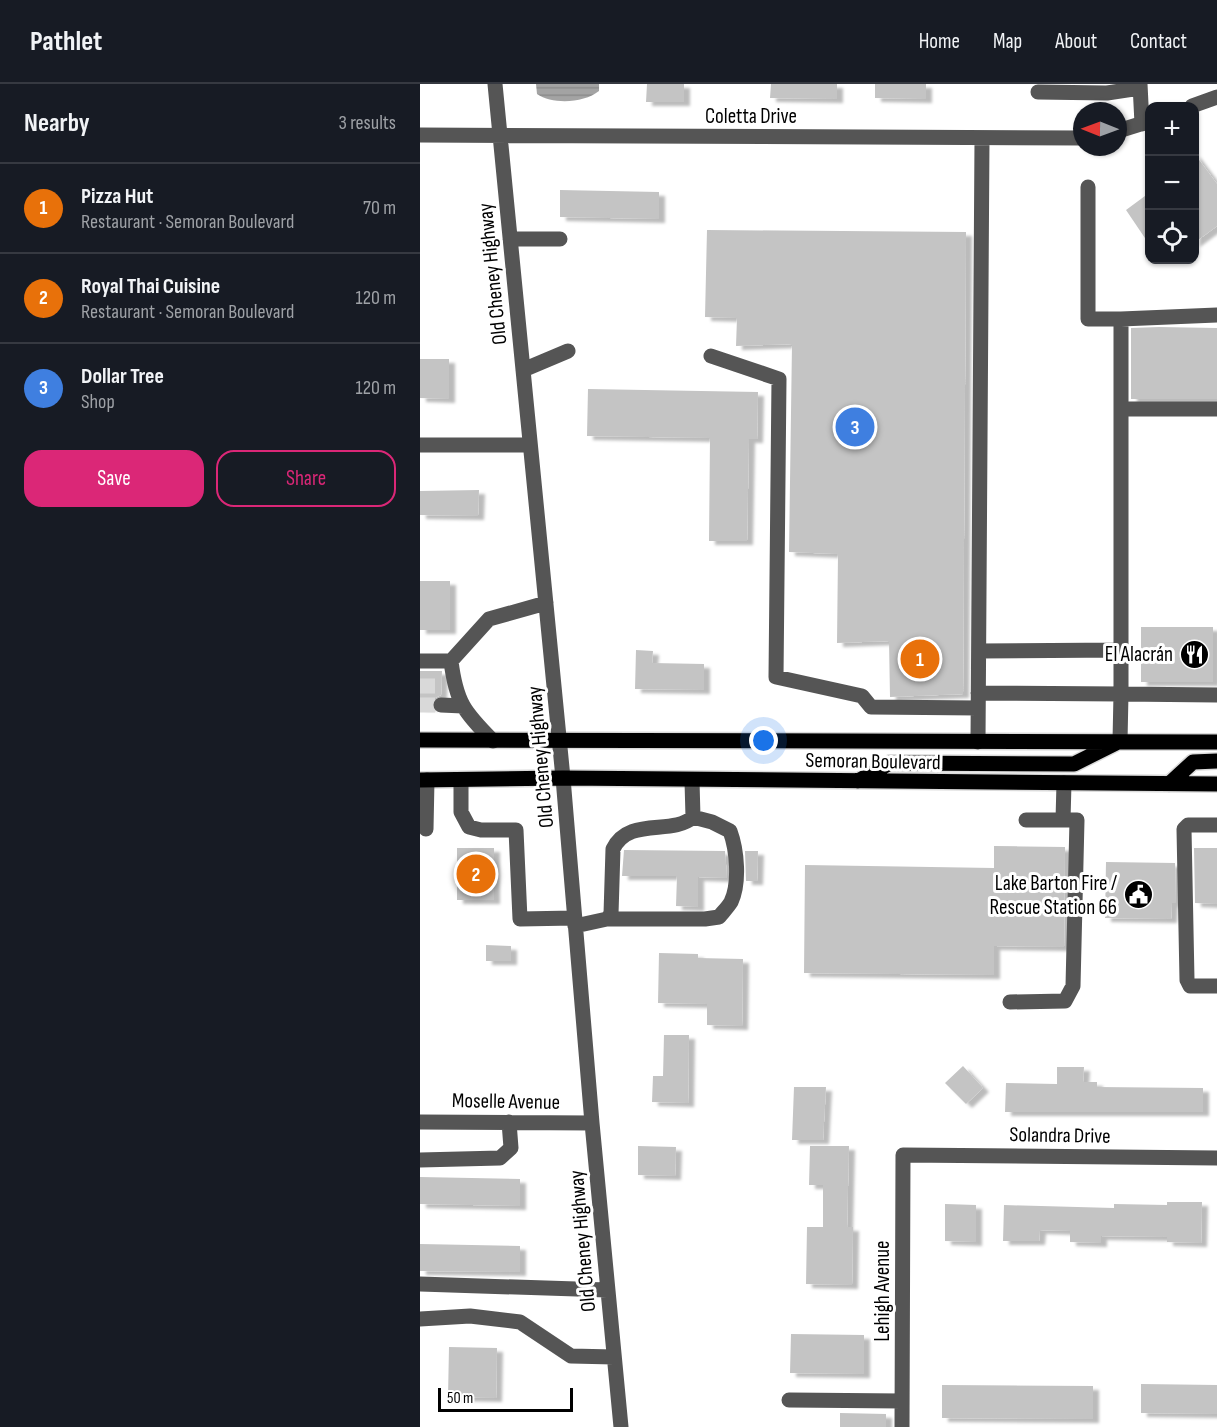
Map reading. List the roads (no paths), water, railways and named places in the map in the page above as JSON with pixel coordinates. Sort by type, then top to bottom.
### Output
[{"type":"main road","name":"Semoran Boulevard","points":[[420,740],[1217,742]]},
{"type":"main road","points":[[856,782],[890,763],[1074,764],[1120,741]]},
{"type":"main road","points":[[1169,784],[1193,762],[1217,761]]},
{"type":"main road","name":"Semoran Boulevard","points":[[424,780],[563,778],[692,781],[1217,784]]},
{"type":"street","name":"Old Cheney Highway","points":[[495,84],[560,742],[592,1123],[621,1427]]},
{"type":"street","points":[[1038,92],[1107,93],[1140,86],[1145,116]]},
{"type":"street","points":[[1199,103],[1217,97]]},
{"type":"street","points":[[1127,128],[1145,122]]},
{"type":"street","name":"Coletta Drive","points":[[420,135],[1073,138]]},
{"type":"street","points":[[978,742],[982,139]]},
{"type":"street","points":[[1088,187],[1089,319],[1217,315]]},
{"type":"street","points":[[510,239],[560,239]]},
{"type":"street","points":[[1120,741],[1121,319]]},
{"type":"street","points":[[523,370],[568,351]]},
{"type":"street","points":[[711,356],[779,380],[776,677],[862,696],[872,707],[1121,694],[1217,695]]},
{"type":"street","points":[[1121,409],[1217,409]]},
{"type":"street","points":[[420,444],[530,445]]},
{"type":"street","points":[[493,741],[467,716],[463,706],[448,686],[451,661],[489,619],[546,603]]},
{"type":"street","points":[[979,651],[1121,650]]},
{"type":"street","points":[[420,661],[451,661]]},
{"type":"street","points":[[441,705],[463,706]]},
{"type":"street","points":[[424,780],[426,829]]},
{"type":"street","points":[[461,780],[461,812],[469,827],[481,830],[516,830],[520,919],[575,922],[607,919],[719,917],[731,901],[735,884],[735,845],[730,831],[712,822],[693,817],[678,823],[636,831],[617,841],[612,860],[611,914],[607,919]]},
{"type":"street","points":[[692,781],[693,817]]},
{"type":"street","points":[[1063,820],[1064,783]]},
{"type":"street","points":[[1010,1002],[1065,1001],[1073,986],[1077,820],[1026,820]]},
{"type":"street","points":[[1217,825],[1188,825],[1184,829],[1186,980],[1190,986],[1217,986]]},
{"type":"street","name":"Moselle Avenue","points":[[420,1122],[592,1123]]},
{"type":"street","points":[[420,1160],[500,1158],[510,1148],[509,1122]]},
{"type":"street","name":"Solandra Drive","points":[[903,1155],[1217,1158]]},
{"type":"street","name":"Lehigh Avenue","points":[[902,1427],[903,1155]]},
{"type":"street","points":[[420,1284],[607,1290]]},
{"type":"street","points":[[420,1319],[470,1316],[520,1322],[571,1356],[614,1357]]},
{"type":"street","points":[[789,1400],[902,1401]]},
{"type":"tunnel","points":[[420,686],[441,686]]},
{"type":"tunnel","points":[[420,705],[441,705]]},
{"type":"place","name":"Dollar Tree","points":[[855,427]]},
{"type":"place","name":"El Alacrán","points":[[1194,654]]},
{"type":"place","name":"Pizza Hut","points":[[920,659]]},
{"type":"place","name":"Royal Thai Cuisine","points":[[476,874]]},
{"type":"place","name":"Lake Barton Fire / Rescue Station 66","points":[[1138,895]]}]
